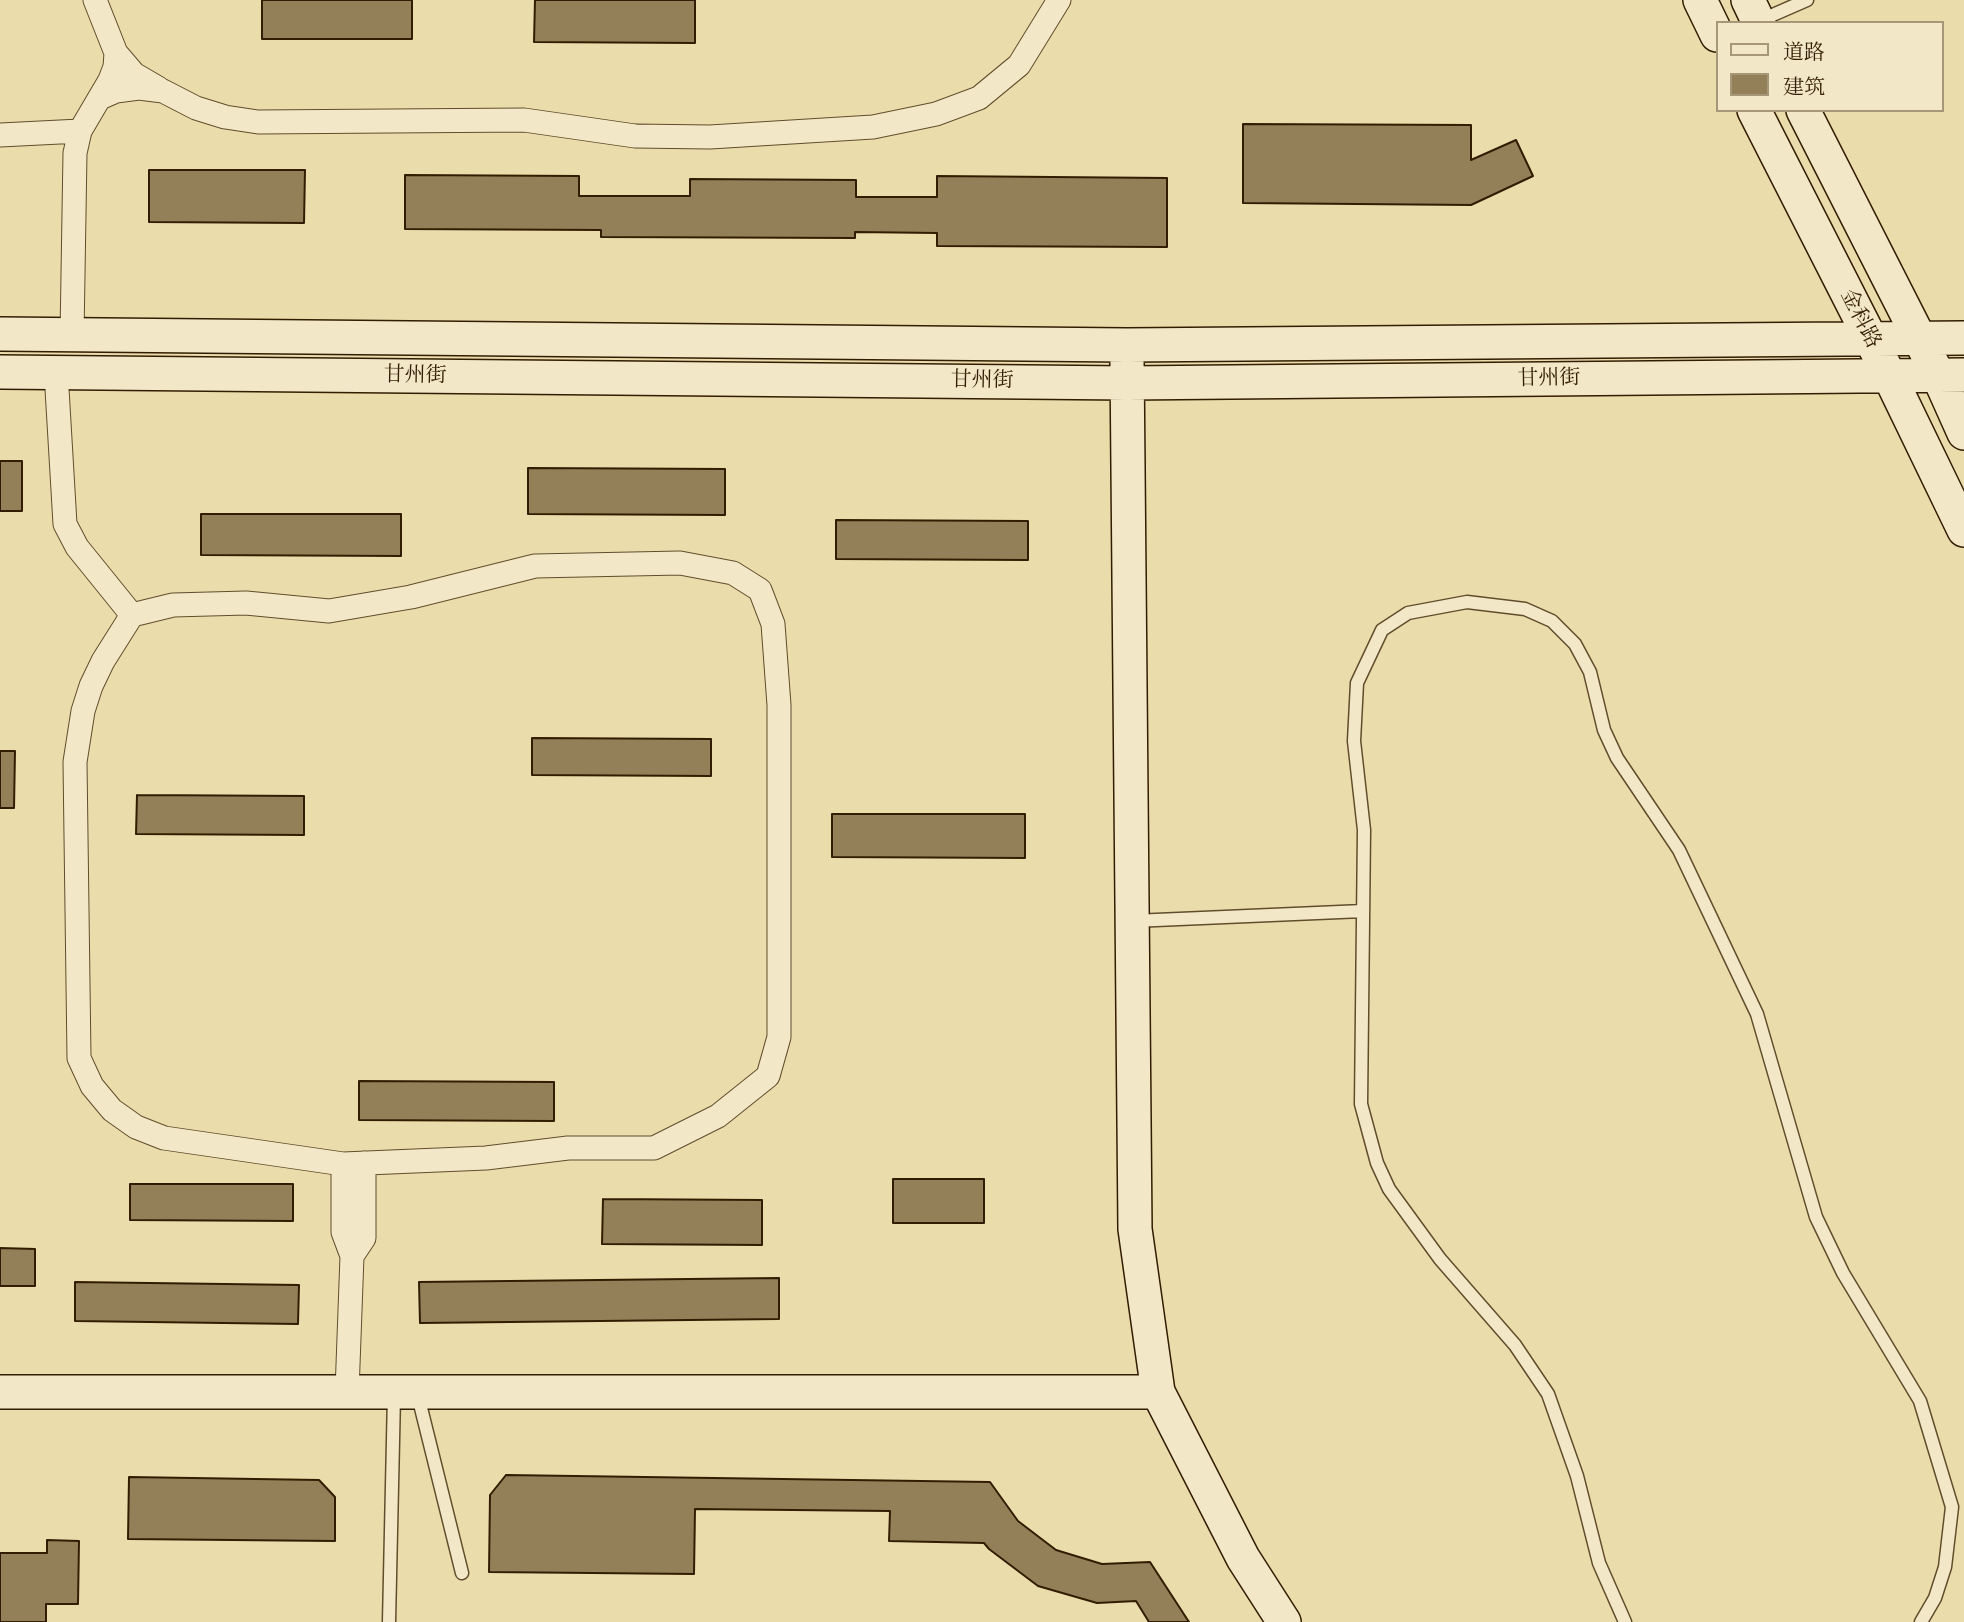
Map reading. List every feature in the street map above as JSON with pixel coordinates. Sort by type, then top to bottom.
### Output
[{"type":"street","points":[[95,0],[116,53],[134,74],[205,111],[225,117],[258,122],[524,120],[635,136],[710,137],[873,127],[936,114],[979,98],[1019,65],[1059,0]]},
{"type":"street","points":[[1700,0],[1716,33]]},
{"type":"street","points":[[72,335],[75,153],[80,131],[115,67],[116,53]]},
{"type":"street","points":[[100,98],[116,90],[139,88],[163,91]]},
{"type":"street","name":"金科路","points":[[1755,112],[1889,375],[1964,530]]},
{"type":"street","name":"金科路","points":[[1804,112],[1919,338],[1951,375],[1964,432]]},
{"type":"street","points":[[0,135],[80,131]]},
{"type":"street","name":"甘州街","points":[[0,334],[1127,345],[1964,338]]},
{"type":"street","points":[[1127,345],[1135,1229],[1158,1392],[1242,1558],[1284,1622]]},
{"type":"street","name":"甘州街","points":[[0,372],[1127,383],[1951,375]]},
{"type":"street","points":[[56,372],[65,523],[77,547],[132,615]]},
{"type":"street","points":[[680,563],[733,573],[760,590],[773,624],[779,705],[779,1037],[768,1076],[718,1116],[654,1148],[568,1148],[486,1158],[354,1163],[164,1138],[136,1127],[112,1110],[92,1086],[79,1058],[75,762],[83,710],[91,685],[109,649],[132,615],[173,604],[246,603],[329,611],[411,597],[535,566],[680,563]]},
{"type":"street","points":[[347,1392],[352,1256],[343,1232],[354,1163]]},
{"type":"street","points":[[0,1392],[1158,1392]]},
{"type":"lane","points":[[1755,15],[1807,0]]},
{"type":"lane","points":[[1625,1622],[1599,1563],[1577,1476],[1548,1394],[1515,1345],[1440,1259],[1389,1189],[1377,1163],[1361,1104],[1364,830],[1354,741],[1357,683],[1382,630],[1408,613],[1467,602],[1525,609],[1552,621],[1575,644],[1590,672],[1604,730],[1617,758],[1679,850],[1757,1014],[1816,1217],[1843,1273],[1920,1401],[1952,1507],[1945,1567],[1935,1598],[1921,1622]]},
{"type":"lane","points":[[1132,921],[1363,911]]},
{"type":"lane","points":[[405,1392],[462,1573]]},
{"type":"lane","points":[[389,1622],[405,1392]]},
{"type":"building","points":[[262,0],[412,0],[412,39],[262,39]]},
{"type":"building","points":[[535,0],[695,0],[695,43],[534,42]]},
{"type":"building","points":[[1243,124],[1471,125],[1471,160],[1516,140],[1533,176],[1471,205],[1243,203]]},
{"type":"building","points":[[149,170],[305,170],[304,223],[149,222]]},
{"type":"building","points":[[405,175],[579,176],[579,196],[690,196],[690,179],[856,180],[856,197],[937,197],[937,176],[1167,178],[1167,247],[937,246],[937,233],[855,232],[855,238],[601,237],[601,230],[405,229]]},
{"type":"building","points":[[0,461],[22,461],[22,511],[0,511]]},
{"type":"building","points":[[528,468],[725,469],[725,515],[528,514]]},
{"type":"building","points":[[201,514],[401,514],[401,556],[201,555]]},
{"type":"building","points":[[836,520],[1028,521],[1028,560],[836,559]]},
{"type":"building","points":[[532,738],[711,739],[711,776],[532,775]]},
{"type":"building","points":[[0,751],[15,751],[14,808],[0,808]]},
{"type":"building","points":[[137,795],[304,796],[304,835],[136,834]]},
{"type":"building","points":[[832,814],[1025,814],[1025,858],[832,857]]},
{"type":"building","points":[[359,1081],[554,1082],[554,1121],[359,1120]]},
{"type":"building","points":[[893,1179],[984,1179],[984,1223],[893,1223]]},
{"type":"building","points":[[130,1184],[293,1184],[293,1221],[130,1220]]},
{"type":"building","points":[[603,1199],[762,1200],[762,1245],[602,1244]]},
{"type":"building","points":[[0,1248],[35,1249],[35,1286],[0,1286]]},
{"type":"building","points":[[779,1278],[779,1319],[420,1323],[419,1282]]},
{"type":"building","points":[[75,1282],[299,1285],[298,1324],[75,1321]]},
{"type":"building","points":[[506,1475],[990,1482],[1018,1521],[1056,1550],[1102,1564],[1150,1562],[1189,1622],[1149,1622],[1136,1601],[1097,1603],[1038,1586],[984,1543],[889,1541],[890,1511],[695,1509],[694,1574],[489,1572],[490,1495]]},
{"type":"building","points":[[129,1477],[319,1480],[335,1497],[335,1541],[128,1539]]},
{"type":"building","points":[[47,1540],[79,1541],[78,1604],[46,1604],[46,1622],[0,1622],[0,1553],[47,1553]]}]
